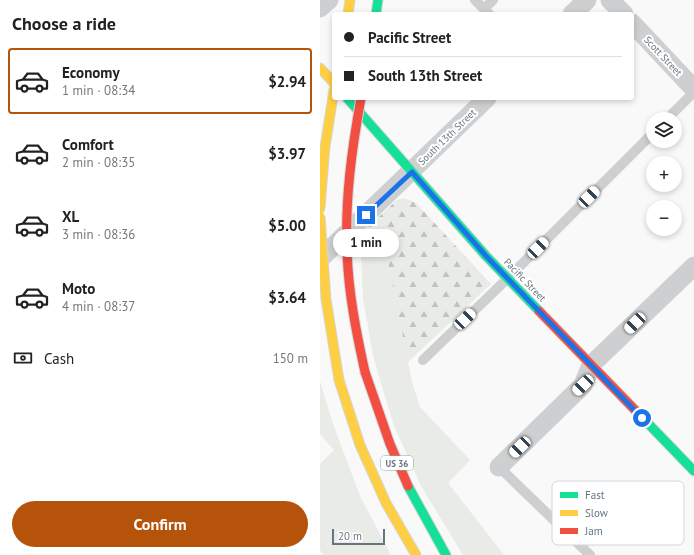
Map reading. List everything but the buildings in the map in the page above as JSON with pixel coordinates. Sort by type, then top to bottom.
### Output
[{"type":"main road","points":[[348,12],[350,0]]},
{"type":"main road","points":[[376,12],[378,0]]},
{"type":"main road","points":[[320,68],[332,81]]},
{"type":"main road","points":[[320,208],[325,147],[332,100]]},
{"type":"main road","name":"Pacific Street","points":[[349,100],[508,278],[694,471]]},
{"type":"main road","name":"US 36","points":[[361,100],[351,152],[348,214],[348,270],[357,334],[365,372],[385,434],[410,492],[446,555]]},
{"type":"main road","name":"US 36","points":[[320,216],[322,275],[332,346],[339,380],[360,445],[386,503],[416,555]]},
{"type":"street","points":[[320,8],[329,0]]},
{"type":"street","points":[[574,12],[587,0]]},
{"type":"street","points":[[610,0],[622,12]]},
{"type":"street","name":"Scott Street","points":[[634,25],[694,88]]},
{"type":"street","name":"South 13th Street","points":[[320,259],[412,172],[485,100]]},
{"type":"street","points":[[499,467],[583,385],[591,365],[693,270]]},
{"type":"lane","points":[[475,0],[486,11],[493,0]]},
{"type":"lane","points":[[674,112],[694,92]]},
{"type":"lane","points":[[423,360],[508,278],[646,140]]},
{"type":"lane","points":[[499,467],[552,518]]},
{"type":"lane","points":[[580,545],[590,555]]},
{"type":"green space","points":[[404,198],[416,203],[491,284],[408,362],[389,266],[360,234],[397,200]]},
{"type":"green space","points":[[360,234],[389,266],[412,382],[420,407],[470,460],[448,483],[504,555],[463,555],[421,486],[393,423],[373,356],[363,299]]},
{"type":"green space","points":[[320,381],[333,424],[360,496],[391,555],[324,555],[320,550],[320,464],[334,450],[320,434]]},
{"type":"traffic: fast","points":[[376,12],[378,0]]},
{"type":"traffic: fast","points":[[349,100],[486,256],[539,311]]},
{"type":"traffic: fast","points":[[636,411],[694,471]]},
{"type":"traffic: fast","points":[[408,486],[446,555]]},
{"type":"traffic: slow","points":[[348,12],[350,0]]},
{"type":"traffic: slow","points":[[320,68],[332,81]]},
{"type":"traffic: slow","points":[[320,208],[325,147],[332,100]]},
{"type":"traffic: slow","points":[[320,216],[326,299],[339,380]]},
{"type":"traffic: slow","points":[[339,380],[360,445],[386,503],[416,555]]},
{"type":"traffic: jam","points":[[361,100],[348,192],[347,230],[351,296],[365,372]]},
{"type":"traffic: jam","points":[[539,311],[636,411]]},
{"type":"traffic: jam","points":[[365,372],[390,444],[408,486]]},
{"type":"route","points":[[366,215],[412,172],[486,256],[642,418]]}]
